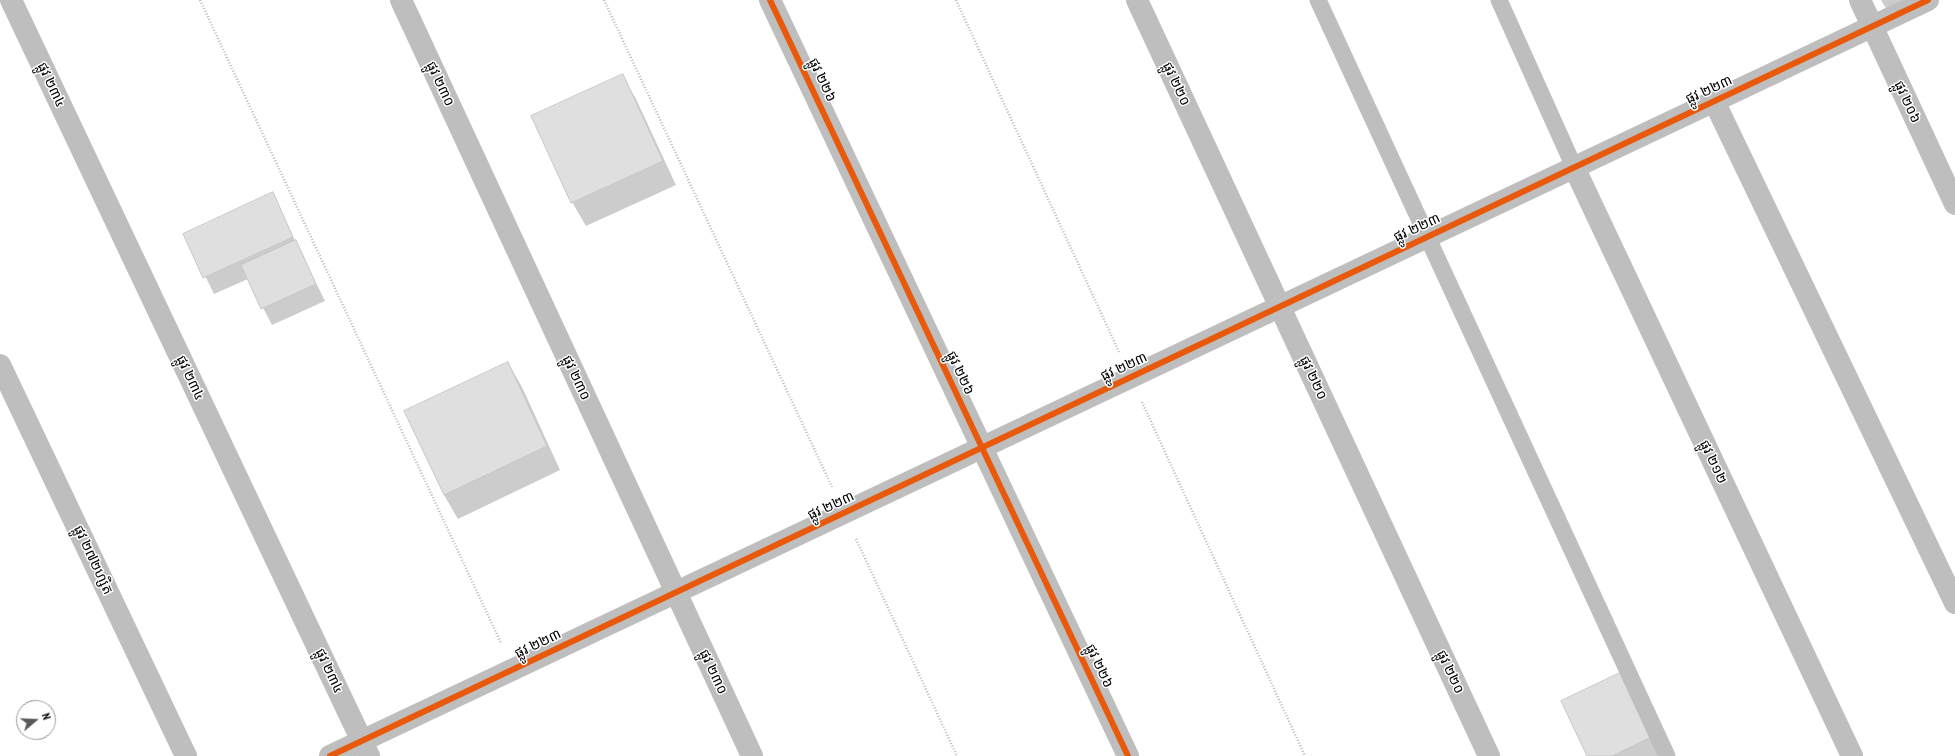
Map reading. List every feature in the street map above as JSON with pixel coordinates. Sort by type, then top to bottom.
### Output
[{"type":"street","name":"ផ្លូវ ២៣៤","points":[[11,0],[365,748]]},
{"type":"street","name":"ផ្លូវ ២៣០","points":[[401,0],[752,756]]},
{"type":"street","name":"ផ្លូវ ២២៦","points":[[770,0],[1128,756]]},
{"type":"street","name":"ផ្លូវ ២២០","points":[[1137,0],[1489,756]]},
{"type":"street","name":"ផ្លូវ ២០៦","points":[[1860,0],[1955,204]]},
{"type":"street","name":"ផ្លូវ ២២៣","points":[[330,756],[365,748],[513,669],[1928,0]]},
{"type":"street","points":[[1714,101],[1955,602]]},
{"type":"street","name":"ផ្លូវ ២១២","points":[[1574,167],[1852,756]]},
{"type":"street","name":"ផ្លូវ ២៧២ហ្សិត","points":[[0,365],[186,756]]},
{"type":"lane","points":[[1318,0],[1667,756]]},
{"type":"lane","points":[[1499,0],[1574,167]]},
{"type":"path","points":[[200,0],[513,669]]},
{"type":"path","points":[[604,0],[957,756]]},
{"type":"building","points":[[623,74],[663,161],[571,203],[531,116]]},
{"type":"building","points":[[273,192],[293,237],[203,278],[183,234]]},
{"type":"building","points":[[296,240],[316,284],[261,309],[241,265]]},
{"type":"building","points":[[508,362],[547,446],[444,495],[404,411]]},
{"type":"building","points":[[1622,672],[1653,736],[1612,756],[1587,756],[1561,701]]},
{"type":"cycle path","points":[[770,0],[1128,756]]},
{"type":"cycle path","points":[[330,756],[1928,0]]}]
